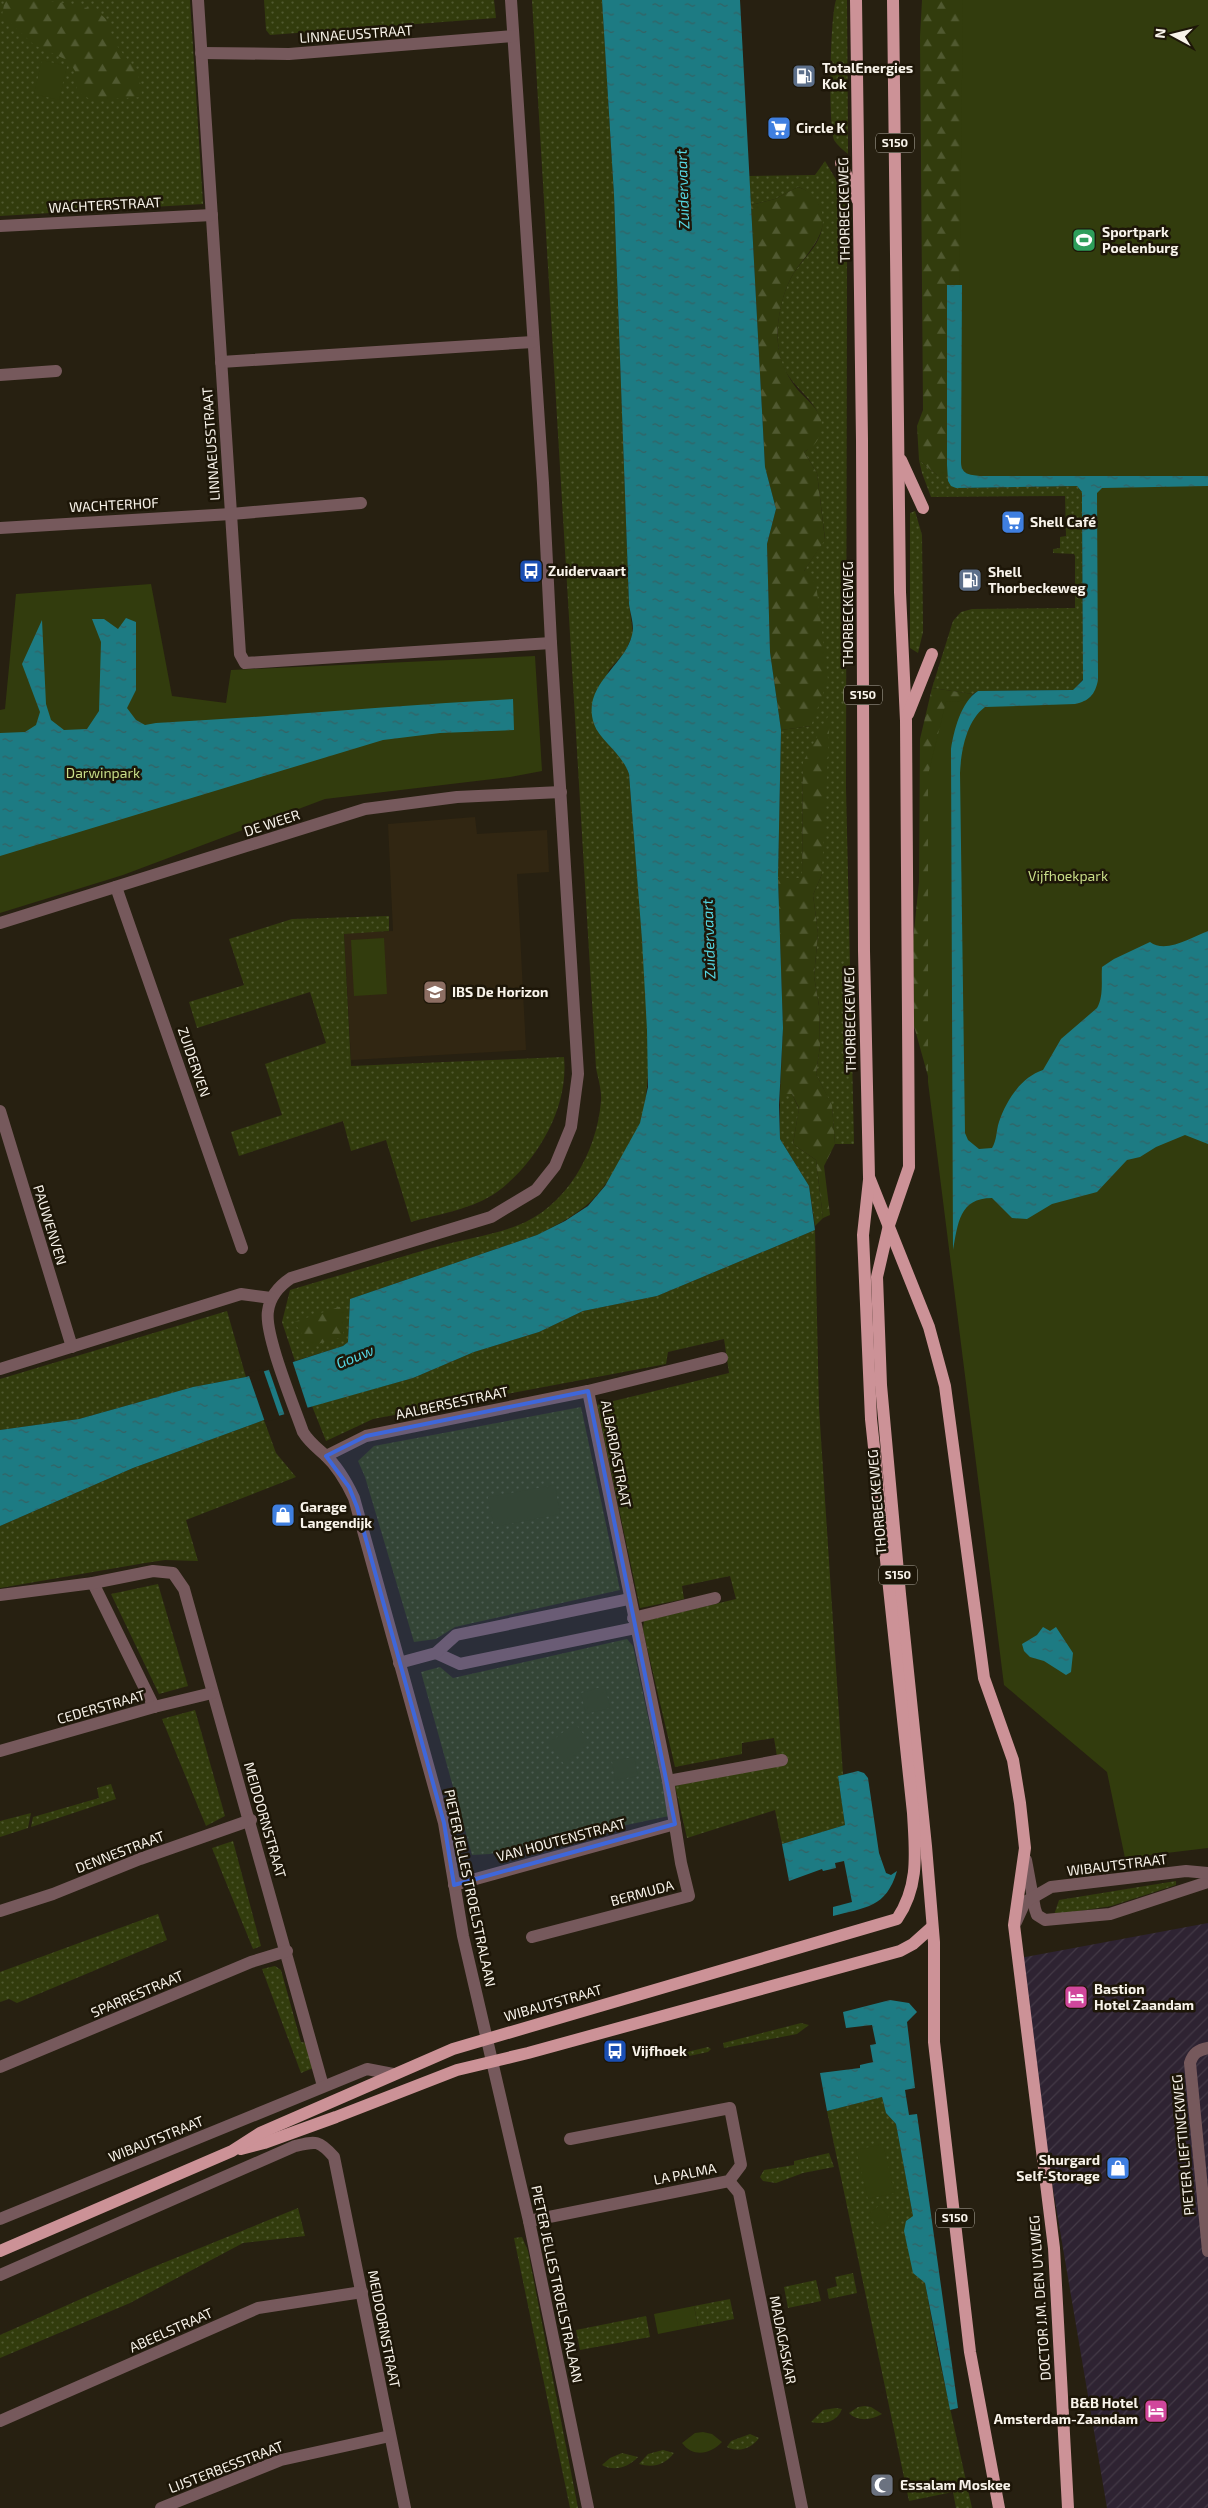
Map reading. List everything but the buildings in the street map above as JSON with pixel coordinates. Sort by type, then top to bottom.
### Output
[{"type":"main road","name":"THORBECKEWEG","points":[[856,0],[860,206],[864,950],[869,1177],[929,1327],[945,1386],[984,1678],[1013,1760],[1025,1848]]},
{"type":"main road","name":"THORBECKEWEG","points":[[893,0],[900,592],[906,721],[909,1166],[888,1225],[876,1284],[881,1385],[932,1927]]},
{"type":"main road","points":[[841,162],[860,206]]},
{"type":"main road","points":[[899,456],[923,508]]},
{"type":"main road","points":[[906,721],[932,654]]},
{"type":"main road","name":"WIBAUTSTRAAT","points":[[2,2251],[232,2151],[260,2133],[393,2074],[488,2038],[896,1919],[905,1907],[912,1889],[916,1868],[913,1813],[871,1419],[863,1235],[869,1177]]},
{"type":"main road","name":"DOCTOR J.M. DEN UYLWEG","points":[[1025,1848],[1014,1926],[1054,2248],[1068,2508]]},
{"type":"main road","name":"WIBAUTSTRAAT","points":[[232,2151],[264,2143],[457,2070],[493,2062],[900,1950],[913,1944],[932,1927]]},
{"type":"main road","name":"S150","points":[[932,1927],[935,2052],[970,2352],[999,2508]]},
{"type":"street","name":"LINNAEUSSTRAAT","points":[[198,0],[231,514],[361,503]]},
{"type":"street","points":[[0,1369],[241,1294],[271,1298],[282,1283],[291,1278],[491,1217],[536,1190],[556,1166],[571,1127],[578,1074],[550,643],[543,483],[511,0]]},
{"type":"street","name":"LINNAEUSSTRAAT","points":[[201,53],[289,54],[513,36]]},
{"type":"street","name":"WACHTERSTRAAT","points":[[0,226],[212,215]]},
{"type":"street","points":[[221,362],[533,342]]},
{"type":"street","points":[[0,375],[56,371]]},
{"type":"street","points":[[231,514],[240,654],[245,663],[550,643]]},
{"type":"street","name":"WACHTERHOF","points":[[0,528],[231,514]]},
{"type":"street","name":"DE WEER","points":[[0,923],[365,809],[458,797],[560,792]]},
{"type":"street","name":"ZUIDERVEN","points":[[116,887],[242,1248]]},
{"type":"street","name":"PAUWENVEN","points":[[0,1111],[72,1347]]},
{"type":"street","name":"PIETER JELLES TROELSTRALAAN","points":[[271,1298],[267,1321],[271,1338],[303,1432],[308,1440],[326,1456],[349,1487],[357,1506],[398,1663],[444,1823],[463,1936],[529,2221],[588,2508]]},
{"type":"street","name":"ALBARDASTRAAT","points":[[629,1599],[588,1390],[722,1358]]},
{"type":"street","name":"AALBERSESTRAAT","points":[[326,1456],[366,1436],[588,1390]]},
{"type":"street","name":"MEIDOORNSTRAAT","points":[[0,1595],[93,1583],[153,1571],[173,1573],[184,1589],[324,2086]]},
{"type":"street","points":[[93,1583],[154,1707]]},
{"type":"street","points":[[436,1653],[460,1664],[634,1623],[715,1598]]},
{"type":"street","points":[[398,1663],[436,1653],[456,1635],[629,1599],[668,1781],[675,1824]]},
{"type":"street","name":"CEDERSTRAAT","points":[[0,1752],[154,1707],[212,1693]]},
{"type":"street","points":[[668,1781],[782,1760]]},
{"type":"street","name":"DENNESTRAAT","points":[[0,1911],[53,1894],[140,1859],[250,1820]]},
{"type":"street","name":"VAN HOUTENSTRAAT","points":[[454,1885],[675,1824]]},
{"type":"street","name":"BERMUDA","points":[[532,1937],[689,1896],[681,1863],[675,1824]]},
{"type":"street","points":[[1025,1848],[1032,1897],[1037,1915],[1045,1920],[1053,1921],[1110,1914],[1208,1882]]},
{"type":"street","name":"WIBAUTSTRAAT","points":[[1032,1897],[1051,1887],[1186,1871],[1208,1873]]},
{"type":"street","points":[[1014,1926],[1025,1902],[1032,1897]]},
{"type":"street","name":"SPARRESTRAAT","points":[[0,2067],[251,1962],[287,1951]]},
{"type":"street","name":"PIETER LIEFTINCKWEG","points":[[1208,2048],[1198,2050],[1192,2055],[1190,2063],[1208,2251]]},
{"type":"street","points":[[324,2086],[367,2069],[393,2074]]},
{"type":"street","name":"WIBAUTSTRAAT","points":[[0,2219],[324,2086]]},
{"type":"street","name":"LA PALMA","points":[[529,2221],[729,2181],[741,2165],[730,2108],[570,2139]]},
{"type":"street","points":[[0,2275],[295,2146],[304,2128]]},
{"type":"street","name":"MEIDOORNSTRAAT","points":[[295,2146],[314,2142],[324,2146],[334,2157],[405,2508]]},
{"type":"street","name":"MADAGASKAR","points":[[729,2181],[739,2193],[802,2508]]},
{"type":"street","name":"ABEELSTRAAT","points":[[0,2421],[258,2308],[362,2292]]},
{"type":"street","name":"LIJSTERBESSTRAAT","points":[[161,2508],[281,2460],[390,2436]]},
{"type":"highlighted area","points":[[588,1391],[675,1824],[454,1885],[444,1823],[357,1507],[349,1487],[326,1456],[366,1436]]},
{"type":"shaded area","name":"IBS De Horizon","points":[[475,817],[477,834],[547,830],[549,872],[517,874],[526,1050],[351,1060],[344,933],[393,931],[388,824]]},
{"type":"shaded area","points":[[1208,1923],[1208,2508],[1107,2508],[1014,1959]]},
{"type":"green space","points":[[0,0],[190,0],[203,204],[0,216]]},
{"type":"green space","points":[[5,0],[60,2],[87,8],[98,13],[106,19],[116,44],[137,72],[142,97],[91,100],[77,91],[75,71],[69,61],[34,45],[2,15]]},
{"type":"green space","points":[[264,0],[494,0],[496,18],[270,35],[266,30]]},
{"type":"green space","points":[[532,0],[602,0],[614,195],[629,604],[633,634],[625,652],[609,670],[593,708],[594,723],[625,763],[629,774],[642,930],[648,1034],[645,1104],[638,1129],[616,1168],[599,1193],[579,1211],[537,1235],[350,1299],[348,1342],[343,1346],[295,1361],[282,1322],[290,1290],[432,1248],[506,1229],[534,1218],[564,1192],[576,1176],[586,1158],[598,1120],[601,1093],[596,1068]]},
{"type":"green space","points":[[836,0],[847,0],[848,154],[835,142],[832,130],[830,94],[831,48]]},
{"type":"green space","points":[[922,0],[981,0],[962,285],[947,285],[948,475],[937,475],[919,460],[917,426],[923,410],[920,37]]},
{"type":"green space","name":"Vijfhoekpark","points":[[963,0],[1208,0],[1208,1848],[1125,1858],[1107,1772],[1004,1685],[928,1082],[928,775],[946,702],[1085,692],[1090,483],[957,480]]},
{"type":"green space","points":[[42,60],[67,66],[59,100],[34,94]]},
{"type":"green space","points":[[825,161],[845,195],[847,241],[846,788],[854,1144],[835,1144],[832,1106],[816,1074],[820,1046],[819,1006],[814,976],[818,933],[813,895],[822,874],[803,762],[802,879],[778,878],[781,730],[811,726],[804,571],[825,539],[817,473],[804,452],[812,445],[818,435],[821,426],[820,417],[816,408],[795,385],[784,368],[778,346],[778,324],[782,301],[788,285],[796,269],[818,240],[821,232],[822,216],[820,208],[812,195],[798,187],[775,199],[751,205],[749,176],[815,175]]},
{"type":"green space","points":[[798,187],[809,193],[816,200],[822,214],[823,224],[815,244],[795,271],[788,285],[780,313],[778,339],[780,354],[788,375],[796,388],[813,405],[822,424],[817,441],[804,452],[817,473],[825,540],[804,571],[816,584],[828,680],[811,726],[781,730],[770,652],[767,544],[776,509],[765,467],[751,205],[775,199]]},
{"type":"green space","points":[[919,460],[937,475],[948,475],[948,481],[956,488],[1077,486],[1082,492],[1083,679],[1074,690],[978,691],[973,694],[932,688],[953,621],[961,612],[972,609],[1075,608],[1075,556],[1074,554],[1053,553],[1053,549],[1060,548],[1060,537],[1066,536],[1065,496],[931,497]]},
{"type":"green space","points":[[915,511],[922,535],[923,632],[918,653],[910,648],[910,513]]},
{"type":"green space","name":"Darwinpark","points":[[151,584],[172,696],[226,703],[231,670],[535,656],[542,771],[510,777],[325,799],[123,875],[0,913],[0,710],[5,709],[16,594]]},
{"type":"green space","points":[[932,688],[973,694],[966,706],[938,1112],[914,1026],[913,941],[919,882],[920,739]]},
{"type":"green space","points":[[830,713],[822,874],[813,895],[818,933],[814,976],[819,1006],[820,1046],[816,1074],[832,1105],[835,1144],[824,1166],[830,1215],[823,1218],[816,1160],[793,1144],[799,1108],[792,1094],[780,1094],[783,1028],[778,878],[802,878],[803,762]]},
{"type":"green space","points":[[389,916],[389,931],[344,934],[351,1066],[564,1057],[564,1076],[556,1114],[537,1150],[512,1180],[488,1198],[477,1203],[411,1222],[386,1140],[351,1151],[343,1121],[239,1156],[231,1132],[282,1115],[265,1064],[326,1043],[310,992],[197,1028],[189,1002],[244,985],[229,939],[292,919]]},
{"type":"green space","points":[[384,938],[387,994],[354,996],[351,940]]},
{"type":"green space","points":[[780,1094],[792,1094],[799,1109],[793,1144],[816,1160],[823,1218],[815,1226],[809,1186],[780,1139]]},
{"type":"green space","points":[[815,1230],[819,1408],[843,1775],[838,1776],[845,1825],[782,1844],[775,1810],[687,1838],[675,1786],[778,1763],[774,1738],[742,1743],[742,1754],[675,1767],[643,1630],[644,1621],[736,1599],[730,1576],[682,1586],[684,1599],[640,1608],[597,1405],[729,1373],[724,1339],[668,1352],[666,1364],[373,1419],[326,1441],[312,1406],[413,1378],[474,1352],[539,1332],[583,1311],[657,1296]]},
{"type":"green space","points":[[345,1305],[343,1337],[310,1346],[294,1322]]},
{"type":"green space","points":[[227,1311],[246,1377],[193,1387],[79,1419],[0,1430],[0,1379]]},
{"type":"green space","points":[[581,1407],[620,1590],[455,1627],[436,1639],[414,1642],[365,1477],[358,1461],[374,1446]]},
{"type":"green space","points":[[264,1420],[276,1453],[296,1477],[186,1520],[198,1561],[165,1560],[0,1588],[0,1526],[133,1468]]},
{"type":"green space","points":[[555,1485],[560,1514],[494,1527],[488,1497]]},
{"type":"green space","points":[[158,1584],[188,1686],[159,1694],[111,1594]]},
{"type":"green space","points":[[627,1639],[633,1646],[669,1816],[490,1854],[472,1855],[421,1672],[440,1667],[453,1678]]},
{"type":"green space","points":[[605,1686],[610,1708],[586,1714],[581,1693]]},
{"type":"green space","points":[[195,1710],[225,1816],[206,1826],[162,1719]]},
{"type":"green space","points":[[575,1723],[590,1743],[564,1764],[549,1743]]},
{"type":"green space","points":[[634,1757],[638,1776],[615,1780],[612,1761]]},
{"type":"green space","points":[[111,1784],[116,1799],[31,1827],[33,1817],[99,1798],[97,1788]]},
{"type":"green space","points":[[31,1813],[28,1828],[0,1837],[0,1821]]},
{"type":"green space","points":[[233,1841],[261,1946],[253,1949],[212,1848]]},
{"type":"green space","points":[[1176,1881],[1176,1885],[1111,1906],[1054,1915],[1059,1900]]},
{"type":"green space","points":[[158,1914],[167,1940],[17,2003],[9,1999],[0,2002],[0,1972]]},
{"type":"green space","points":[[275,1966],[281,1970],[301,2042],[306,2043],[313,2068],[301,2073],[262,1969]]},
{"type":"green space","points":[[801,2023],[809,2025],[797,2034],[724,2048],[723,2043]]},
{"type":"green space","points":[[708,2047],[711,2049],[708,2052],[675,2059],[674,2055]]},
{"type":"green space","points":[[882,2097],[886,2113],[896,2124],[913,2216],[919,2276],[925,2283],[937,2349],[972,2508],[956,2508],[953,2492],[909,2501],[827,2111]]},
{"type":"green space","points":[[883,2144],[895,2193],[868,2199],[856,2150]]},
{"type":"green space","points":[[829,2153],[834,2167],[803,2173],[776,2183],[763,2181],[760,2177],[764,2170],[794,2165],[794,2161]]},
{"type":"green space","points":[[880,2205],[890,2219],[878,2228],[868,2214]]},
{"type":"green space","points":[[298,2208],[305,2236],[243,2243],[130,2303],[0,2358],[0,2335],[146,2270]]},
{"type":"green space","points":[[522,2237],[528,2251],[578,2508],[570,2508],[514,2238]]},
{"type":"green space","points":[[853,2273],[857,2293],[829,2299],[827,2289],[837,2286],[835,2277]]},
{"type":"green space","points":[[816,2280],[821,2301],[788,2308],[784,2287]]},
{"type":"green space","points":[[730,2299],[734,2319],[698,2326],[694,2306]]},
{"type":"green space","points":[[694,2306],[698,2326],[658,2334],[654,2314]]},
{"type":"green space","points":[[646,2316],[650,2337],[580,2350],[576,2330]]},
{"type":"green space","points":[[858,2407],[871,2407],[882,2414],[874,2418],[860,2419],[849,2413]]},
{"type":"green space","points":[[842,2409],[837,2417],[830,2422],[811,2422],[823,2410]]},
{"type":"green space","points":[[695,2433],[712,2434],[722,2442],[713,2449],[702,2453],[691,2451],[682,2443]]},
{"type":"green space","points":[[750,2434],[759,2438],[749,2447],[736,2450],[727,2447],[731,2441]]},
{"type":"green space","points":[[663,2450],[674,2453],[663,2463],[649,2466],[639,2464],[648,2454]]},
{"type":"green space","points":[[622,2453],[638,2457],[626,2466],[611,2468],[602,2465],[610,2458]]},
{"type":"water","name":"Gouw","points":[[602,0],[740,0],[765,467],[776,509],[767,544],[770,652],[781,730],[778,878],[783,1028],[779,1105],[780,1139],[809,1186],[815,1230],[657,1296],[583,1311],[539,1332],[474,1352],[413,1378],[264,1420],[133,1468],[0,1526],[0,1430],[79,1419],[193,1387],[246,1377],[343,1346],[348,1342],[350,1299],[537,1235],[565,1221],[588,1206],[605,1186],[640,1123],[648,1087],[647,1030],[629,774],[621,760],[597,730],[592,710],[593,698],[598,687],[628,646],[633,628],[629,604],[614,195]]},
{"type":"water","points":[[947,285],[962,285],[961,466],[966,473],[980,476],[1208,476],[1208,486],[1102,488],[1097,493],[1098,680],[1095,690],[1088,699],[1075,704],[985,707],[973,720],[969,728],[963,747],[960,773],[965,1133],[968,1140],[979,1149],[992,1148],[1002,1114],[1015,1091],[1028,1078],[1043,1070],[1061,1039],[1097,1008],[1101,993],[1102,967],[1114,959],[1150,942],[1156,945],[1171,945],[1208,931],[1208,1144],[1185,1135],[1156,1147],[1140,1157],[1127,1160],[1097,1192],[1052,1204],[1027,1219],[1012,1218],[992,1198],[973,1202],[962,1214],[953,1250],[951,749],[956,725],[963,709],[978,691],[1073,690],[1083,680],[1082,492],[1077,486],[956,488],[951,486],[948,481],[947,465]]},
{"type":"water","points":[[126,618],[136,622],[136,690],[127,708],[136,720],[145,725],[513,699],[514,730],[440,733],[383,740],[0,856],[0,733],[25,732],[36,725],[40,712],[22,664],[42,620],[46,704],[51,720],[64,730],[87,729],[99,711],[101,642],[92,619],[104,619],[118,629]]},
{"type":"water","points":[[1043,1627],[1050,1631],[1056,1627],[1073,1653],[1071,1672],[1066,1675],[1044,1661],[1030,1657],[1024,1651],[1022,1644],[1037,1635]]},
{"type":"water","points":[[858,1771],[864,1773],[868,1778],[879,1853],[886,1873],[891,1875],[897,1871],[887,1892],[881,1899],[865,1908],[833,1916],[833,1907],[852,1902],[844,1861],[835,1863],[836,1868],[823,1871],[822,1869],[789,1881],[782,1844],[845,1825],[838,1776]]},
{"type":"water","points":[[890,2000],[909,2003],[917,2012],[907,2022],[915,2088],[905,2090],[909,2115],[917,2114],[958,2408],[950,2410],[925,2283],[913,2273],[904,2231],[906,2221],[913,2216],[896,2124],[886,2113],[882,2097],[827,2111],[820,2073],[860,2068],[860,2065],[873,2062],[870,2045],[876,2044],[872,2025],[846,2028],[843,2012]]},
{"type":"pier","points":[[292,1360],[308,1409],[285,1416],[268,1367]]},
{"type":"pier","points":[[263,1369],[280,1418],[265,1422],[248,1373]]},
{"type":"place","name":"TotalEnergies Kok","points":[[804,76]]},
{"type":"place","name":"Circle K","points":[[779,128]]},
{"type":"place","name":"Sportpark Poelenburg","points":[[1084,240]]},
{"type":"place","name":"Shell Café","points":[[1013,522]]},
{"type":"place","name":"Zuidervaart","points":[[531,571]]},
{"type":"place","name":"Shell Thorbeckeweg","points":[[970,580]]},
{"type":"place","name":"IBS De Horizon","points":[[435,992]]},
{"type":"place","name":"Garage Langendijk","points":[[283,1515]]},
{"type":"place","name":"Bastion Hotel Zaandam","points":[[1076,1997]]},
{"type":"place","name":"Vijfhoek","points":[[615,2051]]},
{"type":"place","name":"Shurgard Self-Storage","points":[[1118,2168]]},
{"type":"place","name":"B&B Hotel Amsterdam-Zaandam","points":[[1156,2411]]},
{"type":"place","name":"Essalam Moskee","points":[[882,2485]]}]
